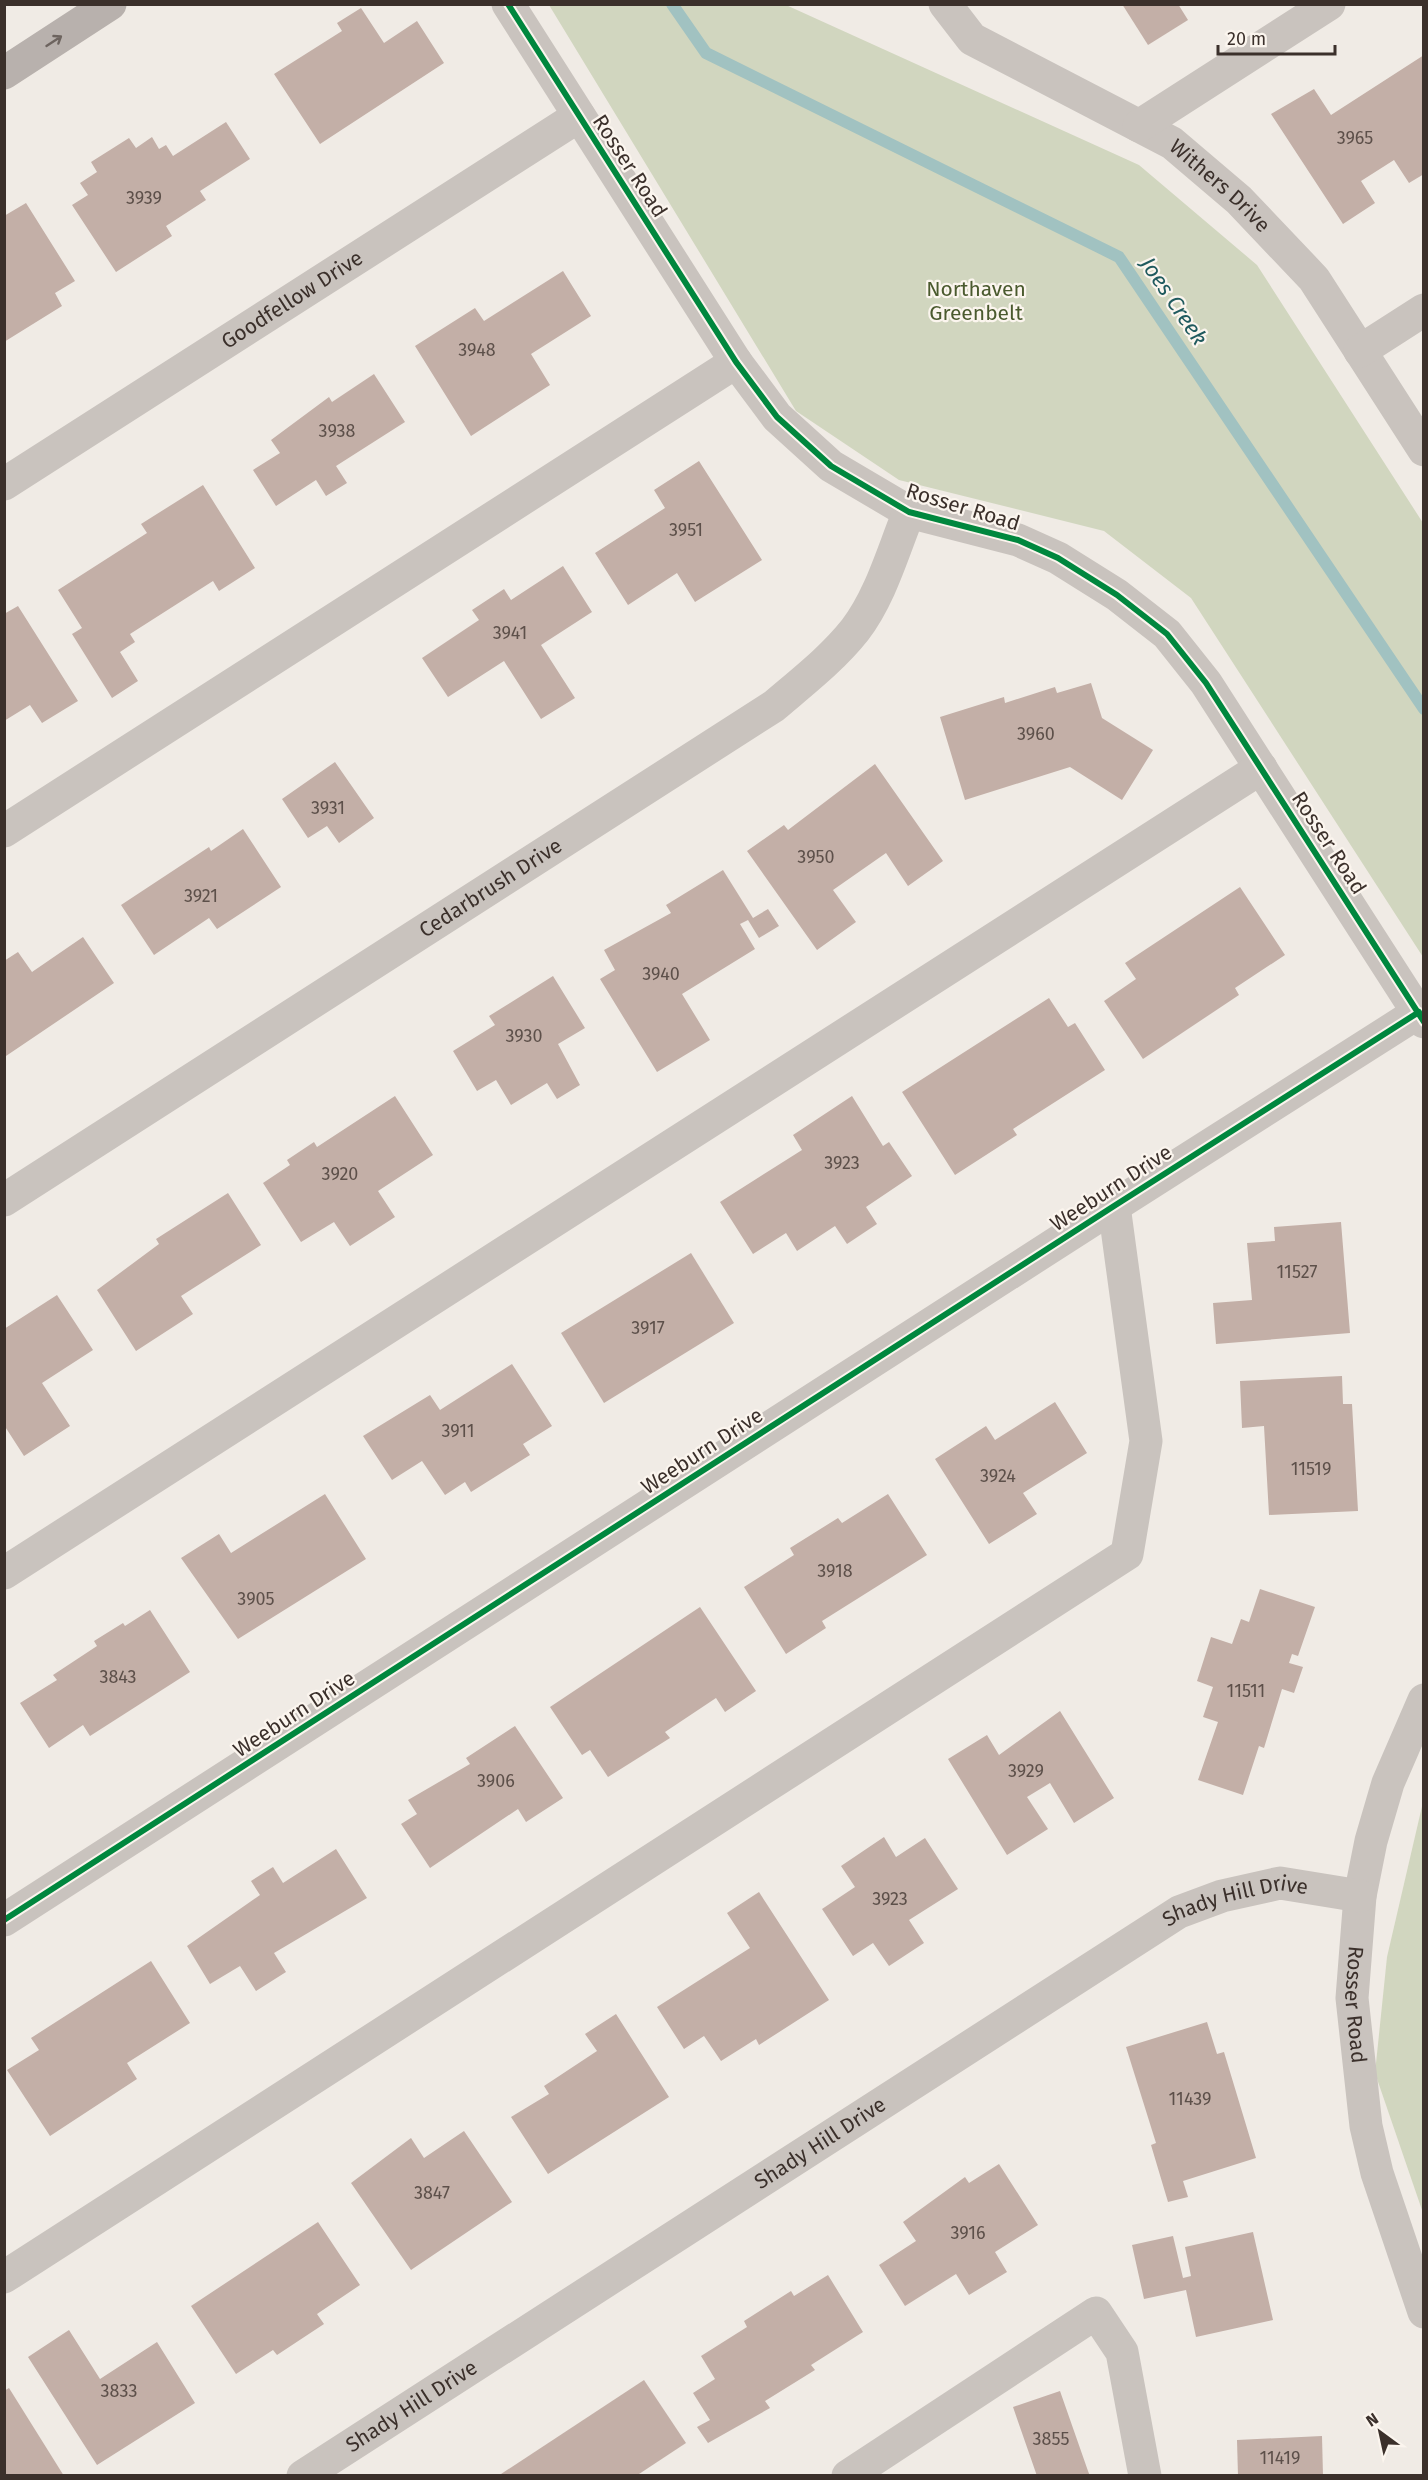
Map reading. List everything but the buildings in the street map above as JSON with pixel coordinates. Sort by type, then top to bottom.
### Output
[{"type":"main road","points":[[4,73],[110,4]]},
{"type":"street","name":"Rosser Road","points":[[508,4],[736,362],[777,417],[831,466],[909,512],[1018,540],[1058,558],[1117,594],[1167,634],[1206,683],[1421,1017]]},
{"type":"street","name":"Withers Drive","points":[[945,4],[972,39],[1172,143],[1239,200],[1314,279],[1424,450]]},
{"type":"street","points":[[1139,126],[1329,4]]},
{"type":"street","name":"Goodfellow Drive","points":[[4,484],[579,116]]},
{"type":"street","points":[[1360,351],[1424,310]]},
{"type":"street","points":[[4,831],[736,362]]},
{"type":"street","name":"Cedarbrush Drive","points":[[4,1200],[774,706],[817,670],[855,630],[874,598],[909,512]]},
{"type":"street","points":[[4,1573],[1261,768]]},
{"type":"street","name":"Weeburn Drive","points":[[4,1920],[1114,1206],[1421,1017]]},
{"type":"street","points":[[4,2277],[1127,1554],[1146,1441],[1114,1206]]},
{"type":"street","name":"Rosser Road","points":[[1424,1700],[1388,1783],[1371,1841],[1360,1896],[1352,1998],[1366,2126],[1377,2173],[1424,2312]]},
{"type":"street","name":"Shady Hill Drive","points":[[303,2475],[1179,1912],[1222,1896],[1280,1883],[1360,1896]]},
{"type":"street","points":[[848,2475],[1096,2313],[1122,2352],[1145,2475]]},
{"type":"green space","name":"Northaven Greenbelt","points":[[549,5],[786,5],[1139,165],[1257,265],[1423,523],[1423,957],[1191,598],[1104,531],[899,480],[796,411]]},
{"type":"green space","points":[[1423,1802],[1423,2213],[1375,2073],[1387,1957]]},
{"type":"waterway","name":"Joes Creek","points":[[672,4],[706,53],[1119,257],[1424,709]]},
{"type":"cycle path","points":[[508,4],[736,362],[777,417],[831,466],[909,512],[1018,540],[1058,558],[1117,595],[1167,634],[1206,683],[1424,1022]]},
{"type":"cycle path","points":[[4,1920],[1419,1012]]}]
